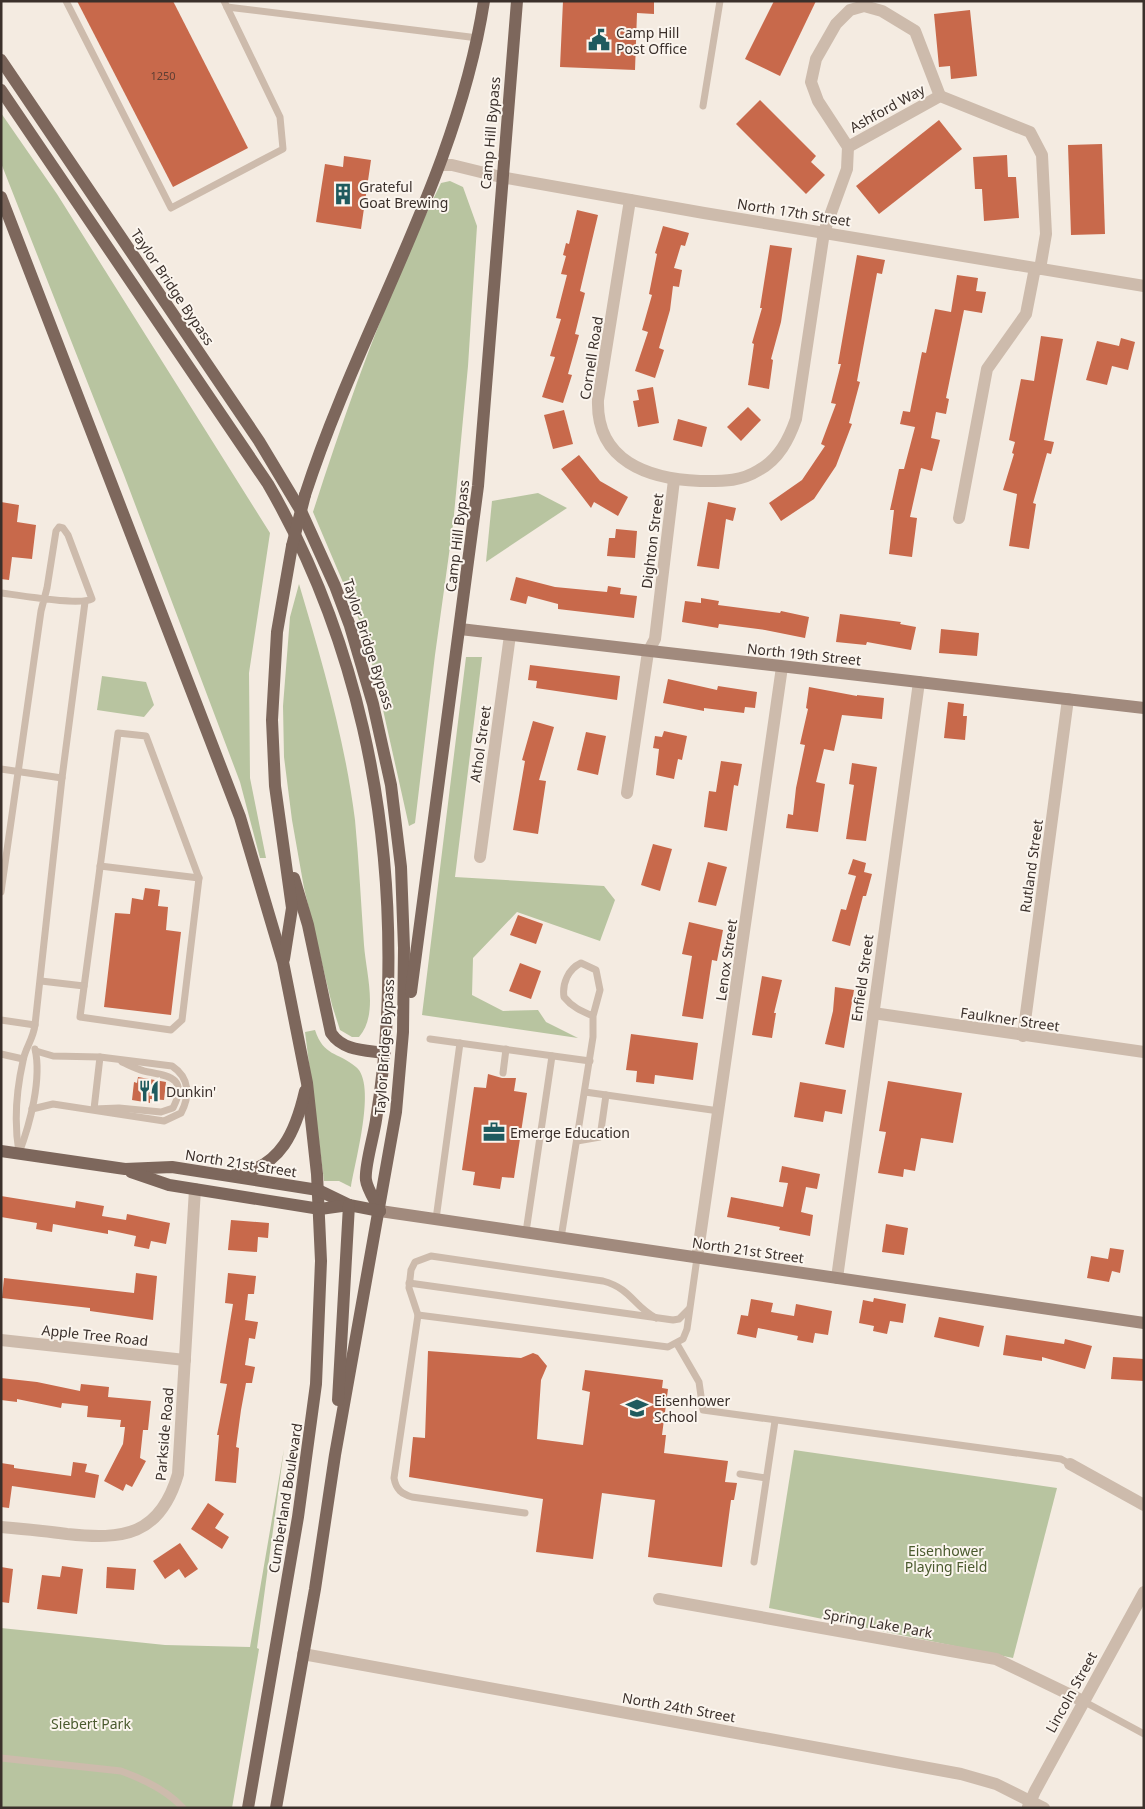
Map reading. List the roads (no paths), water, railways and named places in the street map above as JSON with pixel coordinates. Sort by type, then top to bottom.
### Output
[{"type":"main road","name":"Camp Hill Bypass","points":[[283,962],[292,908],[280,827],[272,748],[273,690],[277,632],[292,546],[305,495],[338,407],[440,165],[462,101],[478,38],[484,1]]},
{"type":"main road","name":"Camp Hill Bypass","points":[[401,1072],[478,486],[501,177],[517,1]]},
{"type":"main road","name":"Taylor Bridge Bypass","points":[[1,60],[282,476],[301,511],[336,586],[355,641],[373,704],[386,760],[397,826],[404,948],[401,1072],[380,1211]]},
{"type":"main road","points":[[1,90],[268,484],[288,518],[322,592],[338,638],[359,708],[381,828],[389,948],[384,1053],[366,1180],[380,1211],[335,1455],[315,1590],[276,1808]]},
{"type":"main road","points":[[1,197],[240,817],[283,962],[307,1083],[318,1190]]},
{"type":"main road","name":"North 19th Street","points":[[460,629],[1144,708]]},
{"type":"main road","points":[[280,827],[308,925],[331,1034],[348,1048],[384,1053]]},
{"type":"main road","points":[[227,1176],[246,1173],[259,1168],[282,1150],[295,1126],[307,1083]]},
{"type":"main road","name":"North 21st Street","points":[[1,1151],[125,1169],[172,1167],[318,1190],[349,1205],[380,1211],[1144,1323]]},
{"type":"main road","name":"North 21st Street","points":[[125,1169],[169,1185],[320,1209],[349,1205]]},
{"type":"main road","name":"Cumberland Boulevard","points":[[248,1808],[298,1517],[314,1402],[321,1302],[318,1190]]},
{"type":"main road","points":[[335,1455],[349,1205]]},
{"type":"street","name":"Ashford Way","points":[[824,232],[847,169],[848,147],[818,101],[810,82],[816,59],[836,24],[850,10],[864,6],[882,11],[915,31],[940,96],[1030,132],[1042,155],[1046,234],[1038,269],[1026,314],[987,369],[959,518]]},
{"type":"street","name":"Ashford Way","points":[[848,147],[940,96]]},
{"type":"street","name":"North 17th Street","points":[[440,165],[452,165],[501,177],[630,200],[1144,286]]},
{"type":"street","name":"Cornell Road","points":[[630,200],[598,415],[606,441],[622,458],[644,470],[674,480]]},
{"type":"street","name":"Dighton Street","points":[[627,793],[648,652],[656,639],[674,480],[737,480],[759,471],[781,450],[790,435],[796,419],[824,232]]},
{"type":"street","name":"Athol Street","points":[[480,857],[510,635]]},
{"type":"street","name":"Lenox Street","points":[[697,1258],[782,667]]},
{"type":"street","name":"Enfield Street","points":[[837,1278],[918,682]]},
{"type":"street","name":"Rutland Street","points":[[1023,1036],[1068,699]]},
{"type":"street","name":"Faulkner Street","points":[[873,1014],[1144,1052]]},
{"type":"street","name":"Parkside Road","points":[[1,1526],[100,1537],[126,1534],[149,1522],[167,1503],[178,1474],[195,1189]]},
{"type":"street","name":"Apple Tree Road","points":[[1,1340],[185,1360]]},
{"type":"street","points":[[1070,1464],[1144,1505]]},
{"type":"street","name":"Lincoln Street","points":[[1029,1804],[1083,1701],[1144,1592]]},
{"type":"street","name":"Spring Lake Park","points":[[659,1598],[996,1659],[1083,1701]]},
{"type":"street","name":"North 24th Street","points":[[303,1654],[961,1774],[996,1784],[1029,1804],[1044,1808]]},
{"type":"lane","points":[[66,1],[171,208],[283,149],[280,117],[226,4]]},
{"type":"lane","points":[[702,106],[720,1]]},
{"type":"lane","points":[[226,4],[478,38]]},
{"type":"lane","points":[[1,593],[45,598],[85,602],[92,599],[68,535],[60,527],[56,531],[45,598],[41,610],[1,892]]},
{"type":"lane","points":[[19,1154],[15,1125],[23,1059],[33,1039],[41,981],[62,778],[85,602]]},
{"type":"lane","points":[[118,733],[146,736],[199,878],[182,1020],[171,1030],[80,1016],[118,733]]},
{"type":"lane","points":[[1,769],[62,778]]},
{"type":"lane","points":[[100,866],[199,878]]},
{"type":"lane","points":[[561,1238],[594,1037],[593,1016],[600,990],[600,980],[596,970],[581,963],[575,966],[566,980],[564,997],[570,1005],[593,1016]]},
{"type":"lane","points":[[41,981],[84,986]]},
{"type":"lane","points":[[1,1020],[35,1025]]},
{"type":"lane","points":[[19,1154],[30,1126],[38,1061],[33,1039]]},
{"type":"lane","points":[[430,1039],[590,1062]]},
{"type":"lane","points":[[436,1219],[460,1043]]},
{"type":"lane","points":[[503,1073],[506,1049]]},
{"type":"lane","points":[[32,1109],[52,1104],[94,1109],[119,1108],[168,1111],[176,1102],[178,1083],[167,1074],[142,1070],[114,1059],[54,1056],[36,1051]]},
{"type":"lane","points":[[1,1054],[23,1059]]},
{"type":"lane","points":[[526,1232],[552,1056]]},
{"type":"lane","points":[[94,1109],[100,1057]]},
{"type":"lane","points":[[585,1092],[719,1111]]},
{"type":"lane","points":[[577,1141],[600,1137],[606,1095]]},
{"type":"lane","points":[[525,1513],[412,1498],[404,1494],[396,1485],[394,1478],[418,1315],[410,1294],[409,1283],[411,1270],[415,1262],[424,1257],[613,1284],[623,1288],[645,1311],[656,1318]]},
{"type":"lane","points":[[418,1315],[660,1348],[677,1344],[683,1339],[687,1329],[697,1258]]},
{"type":"lane","points":[[409,1283],[656,1318],[679,1319],[690,1306]]},
{"type":"lane","points":[[677,1344],[699,1382],[704,1410],[1061,1459],[1070,1464]]},
{"type":"lane","points":[[754,1562],[775,1421]]},
{"type":"lane","points":[[740,1474],[766,1478]]},
{"type":"lane","points":[[1083,1701],[1144,1734]]},
{"type":"lane","points":[[1,1758],[120,1771],[138,1777],[170,1795],[182,1808]]},
{"type":"place","name":"Camp Hill Post Office","points":[[599,40]]},
{"type":"place","name":"Grateful Goat Brewing","points":[[343,194]]},
{"type":"place","name":"Dunkin'","points":[[149,1091]]},
{"type":"place","name":"Emerge Education","points":[[494,1132]]},
{"type":"place","name":"Eisenhower School","points":[[637,1408]]},
{"type":"park label","name":"Eisenhower Playing Field","points":[[946,1558]]},
{"type":"park label","name":"Siebert Park","points":[[91,1723]]}]
